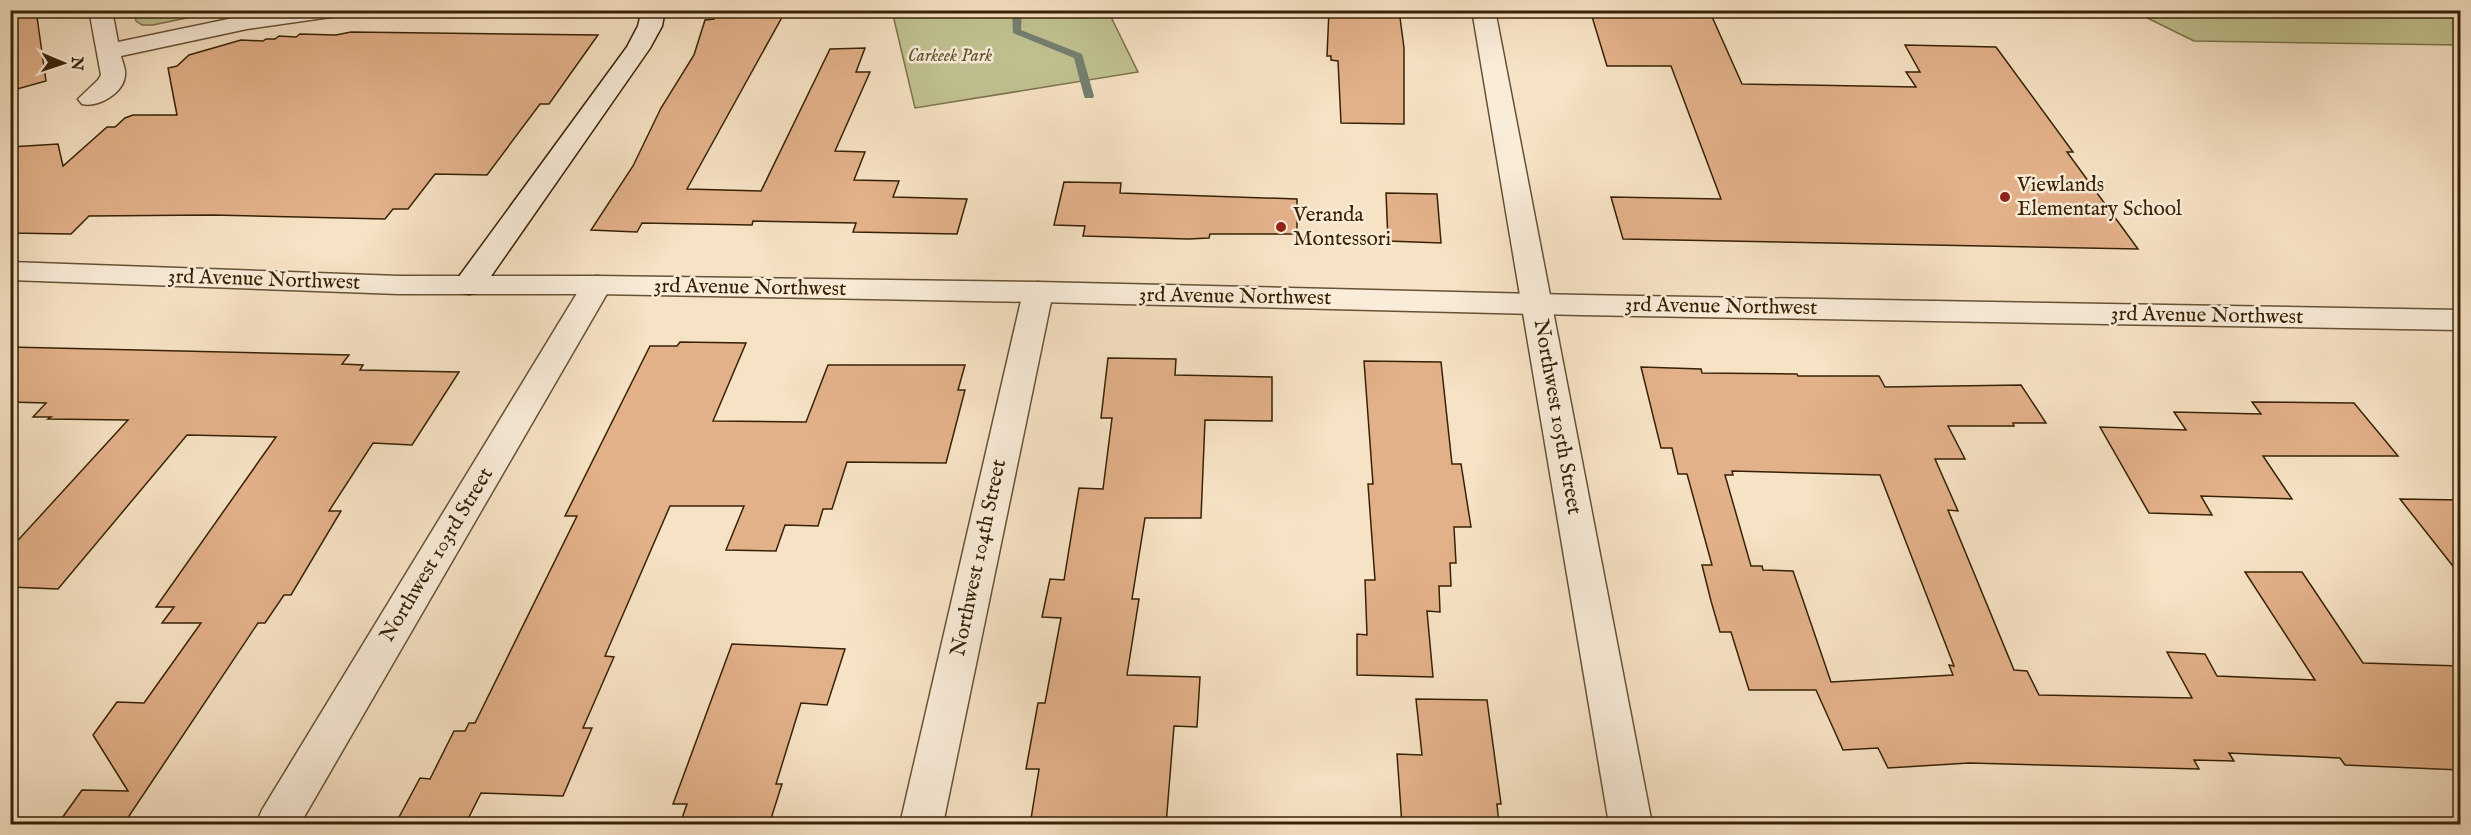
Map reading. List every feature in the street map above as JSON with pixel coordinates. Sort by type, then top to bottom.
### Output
[{"type":"street","points":[[91,99],[109,84],[113,75],[100,10]]},
{"type":"street","points":[[108,52],[224,26],[331,10]]},
{"type":"street","points":[[469,285],[638,48],[650,26],[654,10]]},
{"type":"street","name":"Northwest 105th Street","points":[[1483,10],[1631,825]]},
{"type":"street","name":"3rd Avenue Northwest","points":[[10,271],[399,285],[597,285],[1038,292],[1537,304],[2460,320]]},
{"type":"street","name":"Northwest 103rd Street","points":[[277,825],[597,285]]},
{"type":"street","name":"Northwest 104th Street","points":[[921,825],[1038,292]]},
{"type":"green space","points":[[134,10],[203,11],[201,15],[153,25],[142,25],[136,21]]},
{"type":"green space","name":"Carkeek Park","points":[[892,11],[1108,11],[1138,72],[915,108]]},
{"type":"green space","points":[[2133,11],[2460,11],[2460,45],[2194,41]]},
{"type":"building","points":[[10,10],[36,10],[46,81],[10,91]]},
{"type":"building","points":[[763,10],[786,10],[687,189],[761,191],[830,49],[865,48],[856,72],[870,72],[835,151],[865,152],[854,180],[899,181],[893,197],[967,199],[957,234],[853,232],[856,223],[753,221],[752,225],[642,223],[637,232],[591,230],[633,166],[661,108],[694,55],[705,20],[714,19],[715,16]]},
{"type":"building","points":[[1329,10],[1399,10],[1404,48],[1404,124],[1341,123],[1338,61],[1331,60],[1331,56],[1327,56]]},
{"type":"building","points":[[1590,10],[1709,10],[1742,84],[1916,87],[1906,72],[1920,72],[1905,45],[1996,47],[2073,152],[2067,152],[2138,249],[1623,239],[1611,197],[1721,199],[1671,66],[1607,66]]},
{"type":"building","points":[[351,32],[598,35],[549,104],[540,104],[487,175],[435,174],[408,209],[393,209],[385,219],[212,215],[89,216],[71,234],[10,233],[10,147],[58,144],[63,166],[107,127],[115,127],[125,118],[133,115],[177,115],[168,68],[177,66],[189,55],[241,40],[263,41],[279,36],[336,35]]},
{"type":"building","points":[[1064,182],[1121,183],[1120,193],[1297,199],[1297,234],[1210,234],[1209,238],[1188,239],[1083,236],[1085,226],[1054,225]]},
{"type":"building","points":[[1386,193],[1437,194],[1441,243],[1388,241]]},
{"type":"building","points":[[680,342],[746,343],[713,421],[806,422],[828,365],[965,365],[958,390],[965,390],[946,463],[847,462],[832,509],[823,509],[818,526],[785,525],[776,551],[726,550],[744,506],[670,506],[605,656],[614,657],[583,728],[592,728],[563,796],[481,793],[467,821],[398,819],[420,778],[430,779],[454,731],[465,731],[469,723],[475,723],[577,516],[565,516],[650,346],[677,346]]},
{"type":"building","points":[[10,347],[349,355],[342,364],[363,365],[360,370],[459,372],[412,445],[373,443],[329,511],[341,511],[291,595],[284,595],[265,623],[258,623],[123,825],[57,825],[82,790],[128,791],[93,735],[117,702],[144,703],[201,623],[162,623],[174,607],[156,607],[276,437],[187,435],[58,589],[10,587],[10,549],[128,420],[33,417],[46,403],[10,402]]},
{"type":"building","points":[[1108,358],[1176,359],[1175,375],[1272,377],[1272,421],[1205,420],[1201,518],[1145,518],[1132,599],[1139,599],[1127,675],[1200,677],[1197,727],[1174,726],[1166,825],[1030,825],[1039,769],[1026,769],[1038,703],[1045,703],[1061,618],[1042,617],[1050,579],[1064,580],[1079,488],[1103,489],[1112,418],[1101,418]]},
{"type":"building","points":[[1364,361],[1441,362],[1452,464],[1461,464],[1471,527],[1454,527],[1456,563],[1450,563],[1451,586],[1439,586],[1440,612],[1427,611],[1433,677],[1357,675],[1357,634],[1367,635],[1365,580],[1375,580],[1368,484],[1373,484]]},
{"type":"building","points":[[1641,367],[1701,369],[1702,373],[1879,376],[1885,387],[2021,385],[2046,423],[2013,423],[2014,426],[1948,426],[1965,459],[1935,459],[1958,511],[1948,510],[2014,670],[2027,671],[2039,695],[2192,698],[2167,652],[2205,654],[2217,676],[2315,680],[2245,572],[2302,572],[2363,663],[2460,666],[2460,770],[2345,765],[2340,758],[2229,753],[2234,761],[2194,760],[2199,769],[1969,763],[1888,768],[1878,748],[1843,750],[1816,690],[1749,690],[1731,632],[1720,632],[1711,601],[1702,565],[1712,565],[1687,474],[1678,474],[1672,448],[1661,448]],"holes":[[[1732,471],[1880,475],[1954,666],[1949,665],[1953,675],[1831,682],[1793,571],[1763,570],[1762,566],[1751,566],[1725,475],[1733,475]]]},
{"type":"building","points":[[2252,402],[2354,403],[2398,456],[2263,456],[2292,499],[2201,496],[2212,515],[2149,513],[2100,427],[2186,430],[2174,412],[2261,414]]},
{"type":"building","points":[[2400,499],[2460,500],[2460,575]]},
{"type":"building","points":[[732,644],[845,649],[827,705],[801,703],[776,784],[782,784],[769,825],[681,821],[687,804],[673,804]]},
{"type":"building","points":[[1416,699],[1487,700],[1501,804],[1497,804],[1499,825],[1402,825],[1397,754],[1422,755]]},
{"type":"waterway","points":[[1017,10],[1016,31],[1079,56],[1089,96]]},
{"type":"waterway","points":[[2271,10],[2272,16]]},
{"type":"place","name":"Viewlands Elementary School","points":[[2005,197]]},
{"type":"place","name":"Veranda Montessori","points":[[1281,227]]}]
